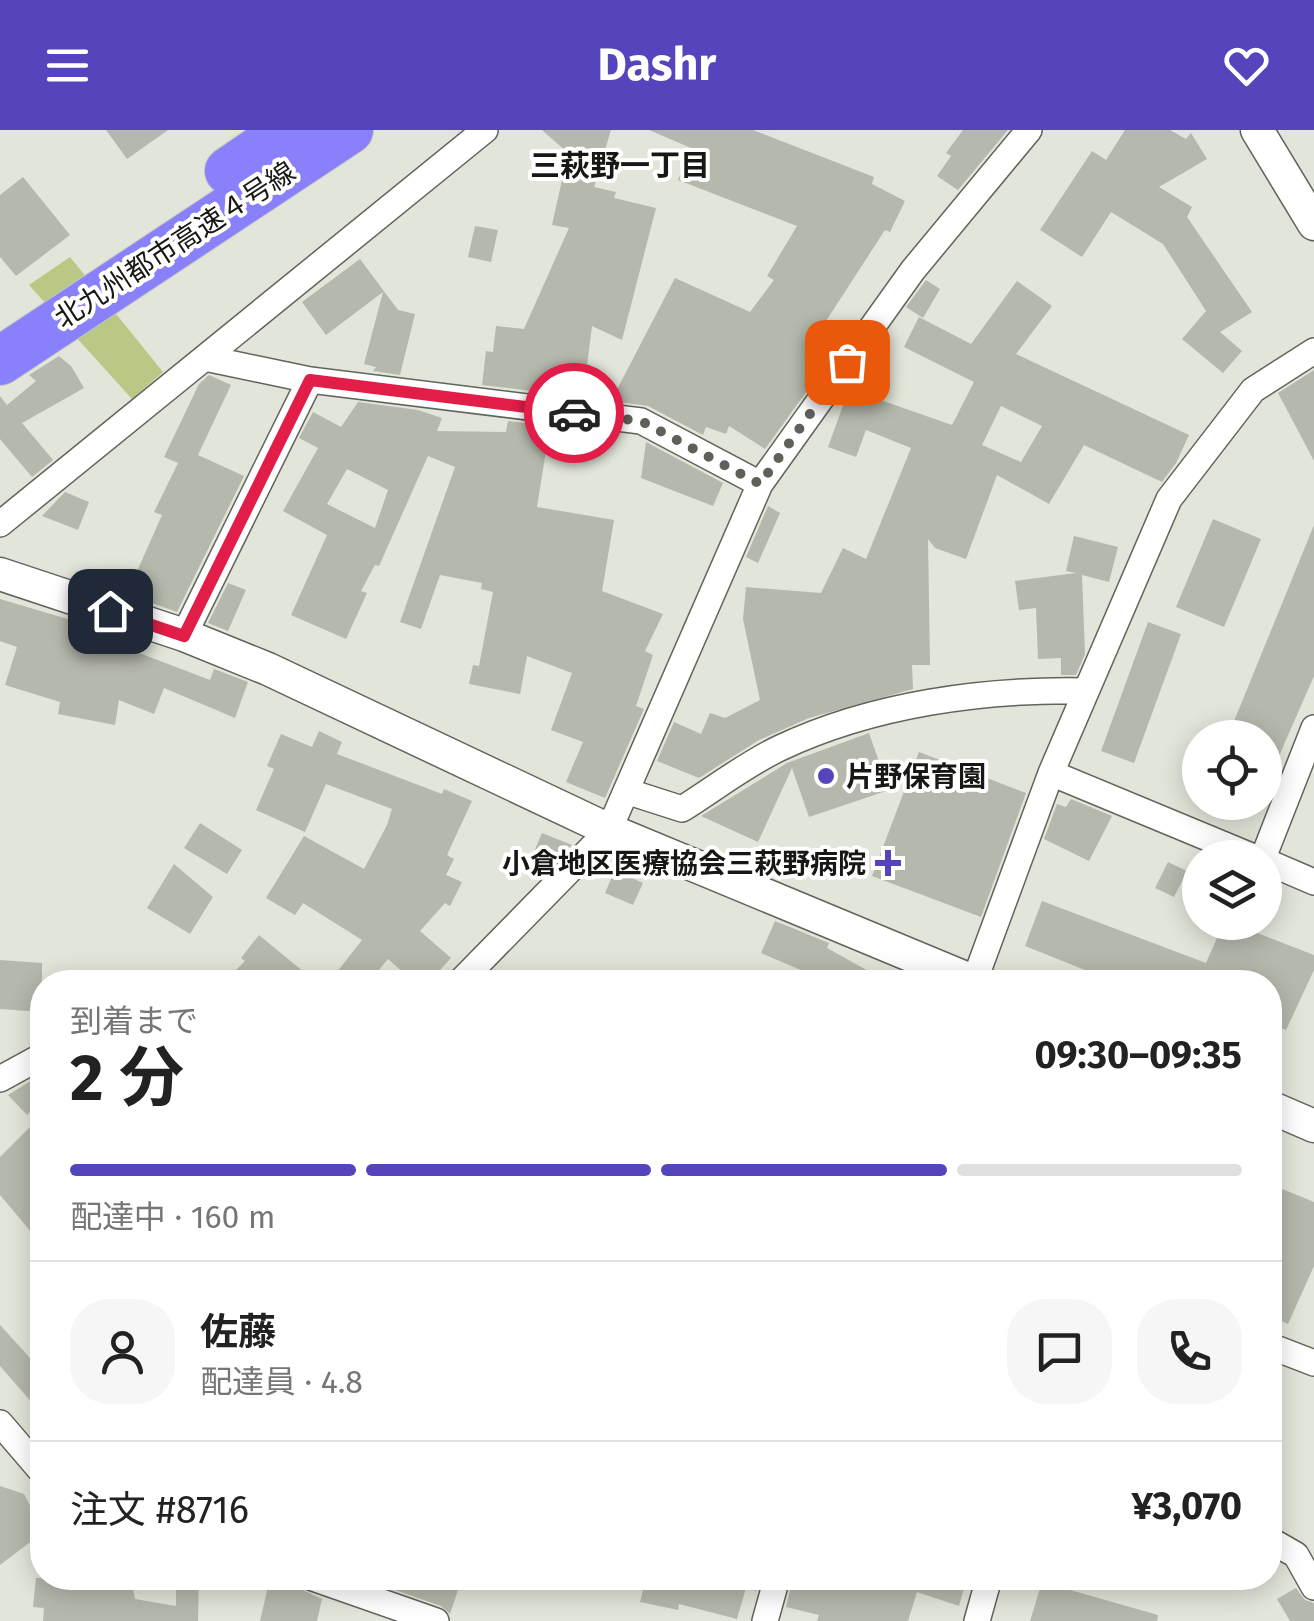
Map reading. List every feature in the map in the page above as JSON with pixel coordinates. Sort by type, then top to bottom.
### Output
[{"type":"highway","name":"北九州都市高速４号線","points":[[0,321],[288,130]]},
{"type":"highway","name":"北九州都市高速４号線","points":[[0,360],[349,130]]},
{"type":"street","points":[[0,524],[485,130]]},
{"type":"street","points":[[472,970],[609,830],[760,484],[913,270],[1029,130]]},
{"type":"street","points":[[1257,130],[1314,224]]},
{"type":"street","points":[[978,970],[1051,773],[1169,499],[1253,390],[1314,352]]},
{"type":"street","points":[[205,358],[310,380],[641,421],[760,484]]},
{"type":"street","points":[[184,636],[310,380]]},
{"type":"street","points":[[0,574],[184,636],[268,669],[609,830],[945,970]]},
{"type":"street","points":[[626,791],[682,808],[779,748],[884,711],[1024,690],[1086,691]]},
{"type":"street","points":[[1269,840],[1314,728]]},
{"type":"street","points":[[1051,773],[1215,840]]},
{"type":"street","points":[[1282,868],[1314,882]]},
{"type":"street","points":[[0,1079],[30,1063]]},
{"type":"street","points":[[1282,1112],[1314,1126]]},
{"type":"street","points":[[1282,1351],[1314,1363]]},
{"type":"street","points":[[0,1423],[30,1458]]},
{"type":"street","points":[[1282,1547],[1296,1555],[1314,1587]]},
{"type":"street","points":[[347,1590],[436,1621]]},
{"type":"street","points":[[765,1621],[774,1590]]},
{"type":"street","points":[[977,1621],[986,1590]]},
{"type":"green space","points":[[70,257],[163,372],[132,399],[29,285]]},
{"type":"building","points":[[106,130],[168,130],[127,159]]},
{"type":"building","points":[[542,130],[611,130],[594,187],[616,192],[614,198],[656,208],[622,340],[592,326],[583,397],[482,385],[486,351],[493,352],[496,326],[524,329],[569,228],[552,225],[568,153]]},
{"type":"building","points":[[649,130],[753,130],[874,177],[872,184],[905,201],[890,232],[885,230],[815,338],[831,348],[812,375],[817,377],[765,449],[729,426],[726,434],[706,427],[703,435],[648,406],[611,401],[675,278],[750,312],[774,280],[767,276],[797,226],[678,180],[691,148]]},
{"type":"building","points":[[963,130],[1008,130],[958,190],[937,176],[951,156],[946,153]]},
{"type":"building","points":[[1125,130],[1170,130],[1186,139],[1191,133],[1207,159],[1159,187],[1192,207],[1187,217],[1252,312],[1220,332],[1242,351],[1223,373],[1182,339],[1206,311],[1163,244],[1111,212],[1082,257],[1040,230],[1092,151],[1106,160]]},
{"type":"building","points":[[23,177],[70,235],[16,276],[0,257],[0,195]]},
{"type":"building","points":[[475,226],[498,230],[491,262],[468,257]]},
{"type":"building","points":[[360,259],[398,310],[415,314],[400,375],[373,371],[376,367],[364,364],[383,292],[326,335],[302,302]]},
{"type":"building","points":[[926,280],[940,289],[923,318],[906,307]]},
{"type":"building","points":[[1017,281],[1052,306],[1016,354],[1189,435],[1176,463],[1162,482],[1084,445],[1049,504],[997,475],[966,559],[935,548],[928,539],[930,665],[912,665],[913,689],[809,718],[759,740],[699,778],[657,761],[674,722],[701,734],[710,713],[725,718],[760,700],[743,619],[746,587],[821,593],[843,548],[866,559],[911,448],[866,430],[856,457],[828,447],[849,389],[952,425],[974,382],[904,347],[919,317],[971,344]],"holes":[[[1001,406],[1042,426],[1021,462],[982,445]]]},
{"type":"building","points":[[59,356],[71,366],[84,388],[22,423],[53,460],[32,477],[0,439],[0,396],[7,405],[36,381],[29,375]]},
{"type":"building","points":[[1314,370],[1314,461],[1278,393]]},
{"type":"building","points":[[209,375],[231,385],[198,455],[244,476],[177,612],[127,594],[162,515],[154,512],[178,463],[164,457],[199,384]]},
{"type":"building","points":[[358,402],[418,410],[442,418],[437,431],[506,432],[508,421],[550,426],[537,507],[614,520],[602,591],[663,614],[645,651],[653,655],[636,706],[644,709],[605,798],[566,782],[583,742],[551,730],[572,673],[527,656],[520,694],[469,684],[473,665],[479,666],[493,592],[481,589],[482,583],[440,575],[421,629],[400,622],[455,467],[428,456],[379,566],[375,565],[361,591],[367,593],[346,639],[291,615],[327,535],[283,511],[318,448],[299,438],[313,412],[341,427]],"holes":[[[347,469],[388,490],[375,528],[327,504]]]},
{"type":"building","points":[[646,442],[723,483],[713,506],[641,478]]},
{"type":"building","points":[[65,492],[89,502],[78,530],[42,516]]},
{"type":"building","points":[[768,506],[780,513],[758,563],[746,557]]},
{"type":"building","points":[[1213,519],[1261,539],[1224,627],[1176,607]]},
{"type":"building","points":[[1314,525],[1314,676],[1282,749],[1282,720],[1234,720]]},
{"type":"building","points":[[1074,536],[1118,547],[1109,582],[1082,575],[1085,654],[1076,675],[1061,675],[1061,658],[1038,659],[1036,608],[1019,610],[1015,581],[1076,573],[1066,571]]},
{"type":"building","points":[[228,583],[246,590],[228,631],[208,623]]},
{"type":"building","points":[[0,599],[115,633],[113,643],[210,680],[214,669],[248,682],[235,718],[164,688],[154,714],[119,700],[115,725],[58,714],[60,702],[5,685],[17,647],[0,641]]},
{"type":"building","points":[[1148,622],[1181,634],[1134,763],[1101,751]]},
{"type":"building","points":[[319,731],[342,742],[337,754],[442,794],[444,789],[472,801],[447,855],[454,859],[446,875],[462,882],[450,906],[445,903],[420,931],[451,958],[440,970],[400,970],[388,959],[379,970],[338,970],[362,940],[303,903],[295,915],[266,898],[304,836],[364,869],[392,809],[326,784],[305,832],[256,810],[274,769],[267,766],[281,734],[312,747]]},
{"type":"building","points":[[869,733],[889,790],[809,817],[792,768],[758,842],[701,816],[787,763]]},
{"type":"building","points":[[919,752],[1026,793],[981,917],[872,876]]},
{"type":"building","points":[[1071,799],[1112,816],[1089,861],[1044,839],[1057,804],[1066,807]]},
{"type":"building","points":[[200,823],[242,850],[227,874],[184,848]]},
{"type":"building","points":[[542,833],[572,845],[541,876],[526,870]]},
{"type":"building","points":[[1168,862],[1182,869],[1182,881],[1174,897],[1155,888]]},
{"type":"building","points":[[174,864],[213,897],[190,934],[147,908]]},
{"type":"building","points":[[615,870],[643,883],[633,905],[605,893]]},
{"type":"building","points":[[1042,901],[1206,963],[1216,940],[1275,940],[1314,955],[1314,970],[1286,1030],[1282,1028],[1282,970],[1085,970],[1025,946]]},
{"type":"building","points":[[775,921],[829,943],[827,948],[866,970],[801,970],[761,953]]},
{"type":"building","points":[[259,935],[301,970],[236,970],[245,961],[241,958]]},
{"type":"building","points":[[0,960],[42,963],[42,970],[30,970],[30,1011],[0,1009]]},
{"type":"building","points":[[30,1081],[30,1112],[27,1115],[8,1095]]},
{"type":"building","points":[[30,1127],[30,1231],[0,1195],[0,1157]]},
{"type":"building","points":[[1282,1189],[1314,1202],[1314,1266],[1288,1324],[1282,1321]]},
{"type":"building","points":[[0,1325],[30,1358],[30,1400],[0,1366]]},
{"type":"building","points":[[0,1486],[24,1494],[30,1506],[30,1542],[0,1565]]},
{"type":"building","points":[[1296,1588],[1305,1600],[1314,1603],[1314,1621],[1290,1621],[1277,1599]]},
{"type":"building","points":[[35,1590],[133,1590],[135,1599],[176,1606],[176,1590],[199,1590],[198,1621],[43,1621],[44,1608],[33,1607]]},
{"type":"building","points":[[267,1590],[303,1590],[322,1599],[317,1621],[260,1621]]},
{"type":"building","points":[[395,1590],[458,1590],[450,1614],[441,1606]]},
{"type":"building","points":[[643,1590],[745,1590],[737,1619],[679,1604],[678,1610],[640,1602]]},
{"type":"building","points":[[790,1590],[964,1590],[959,1606],[917,1592],[908,1621],[817,1621],[819,1615],[786,1607]]},
{"type":"building","points":[[1040,1590],[1070,1590],[1158,1615],[1157,1621],[1030,1621]]},
{"type":"way so far","points":[[574,413],[641,421],[760,484],[847,362]]},
{"type":"place","name":"片野保育園","points":[[826,776]]},
{"type":"place","name":"小倉地区医療協会三萩野病院","points":[[888,863]]},
{"type":"district","name":"三萩野一丁目","points":[[620,166]]},
{"type":"route","points":[[110,611],[184,636],[310,380],[574,413]]}]
